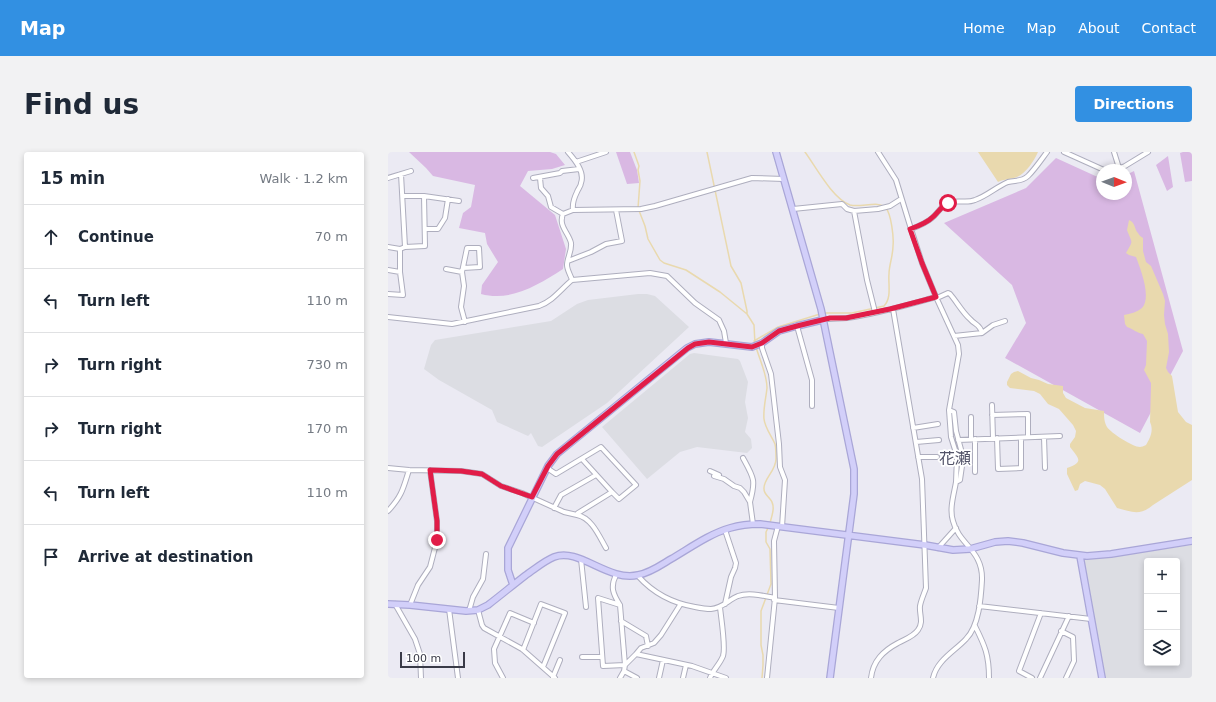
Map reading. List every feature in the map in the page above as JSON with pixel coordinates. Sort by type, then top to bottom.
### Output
[{"type":"street","points":[[568,152],[576,162],[582,176],[581,184],[572,203],[573,210]]},
{"type":"street","points":[[576,162],[606,152]]},
{"type":"street","points":[[776,152],[821,309],[854,469],[854,494],[832,678]]},
{"type":"street","points":[[878,152],[896,180],[910,229],[922,263],[936,298],[958,345],[960,354],[949,410],[951,437],[957,456],[956,482],[951,511],[953,523],[960,536],[979,561],[982,571],[982,581],[979,606],[974,626],[966,639],[943,660],[933,678]]},
{"type":"street","points":[[910,229],[924,224],[944,205],[954,200],[968,202],[975,200],[1004,184],[1022,180],[1028,176],[1047,152]]},
{"type":"street","points":[[1064,152],[1096,166]]},
{"type":"street","points":[[1114,152],[1116,164]]},
{"type":"street","points":[[1128,164],[1147,152]]},
{"type":"street","points":[[533,178],[540,178],[560,173],[567,169],[579,169]]},
{"type":"street","points":[[388,178],[411,171]]},
{"type":"street","points":[[401,174],[405,247]]},
{"type":"street","points":[[540,178],[541,188],[548,196],[551,207],[563,214]]},
{"type":"street","points":[[572,280],[567,266],[571,243],[562,224],[561,219],[563,214],[573,210],[641,209],[752,178],[784,179]]},
{"type":"street","points":[[403,196],[424,196],[459,201]]},
{"type":"street","points":[[388,247],[400,249],[405,247],[425,246],[426,229],[424,196]]},
{"type":"street","points":[[426,229],[438,229],[446,218],[448,199]]},
{"type":"street","points":[[793,209],[842,204],[847,210],[854,211],[878,209],[890,206],[901,199]]},
{"type":"street","points":[[568,261],[606,244],[622,241],[616,210]]},
{"type":"street","points":[[854,211],[867,280],[875,312]]},
{"type":"street","points":[[446,269],[463,270],[480,267],[479,248],[466,248],[463,270],[464,286],[461,307],[465,322]]},
{"type":"street","points":[[388,294],[403,295],[400,272],[400,249]]},
{"type":"street","points":[[388,270],[400,272]]},
{"type":"street","points":[[388,317],[452,324],[465,322],[546,303],[572,280],[650,272],[667,276],[695,303],[718,320],[724,331],[726,343]]},
{"type":"street","points":[[757,345],[779,331],[822,318],[846,318],[893,309],[936,298],[948,293],[971,321],[976,323],[981,329],[982,333]]},
{"type":"street","points":[[871,678],[872,670],[878,658],[897,643],[912,636],[920,629],[922,621],[920,608],[926,584],[922,479],[893,309]]},
{"type":"street","points":[[954,336],[982,333],[993,325],[1005,320]]},
{"type":"street","points":[[797,326],[812,380],[812,406]]},
{"type":"street","points":[[513,585],[508,570],[508,548],[532,497],[557,454],[688,348],[695,344],[709,342],[757,345],[762,348],[771,374],[779,444],[780,467],[785,480],[775,526],[774,599],[767,678]]},
{"type":"street","points":[[992,405],[998,469],[1021,468],[1021,438]]},
{"type":"street","points":[[949,410],[954,412],[958,440],[963,459],[960,480],[956,482]]},
{"type":"street","points":[[992,415],[1028,414],[1028,437]]},
{"type":"street","points":[[971,417],[975,472]]},
{"type":"street","points":[[913,428],[938,424]]},
{"type":"street","points":[[958,440],[1060,436]]},
{"type":"street","points":[[1044,437],[1045,468]]},
{"type":"street","points":[[916,442],[940,440]]},
{"type":"street","points":[[548,468],[556,474],[600,447],[636,485],[619,499],[582,459]]},
{"type":"street","points":[[918,457],[937,457]]},
{"type":"street","points":[[743,458],[754,481],[754,489],[750,502]]},
{"type":"street","points":[[388,468],[461,471],[482,474],[501,486],[532,497],[564,512],[582,516],[588,520],[596,530],[606,548]]},
{"type":"street","points":[[388,511],[402,493],[408,470]]},
{"type":"street","points":[[410,605],[418,585],[430,567],[437,540],[437,521],[430,470]]},
{"type":"street","points":[[710,471],[721,476],[734,486],[740,488],[748,497],[753,524]]},
{"type":"street","points":[[554,508],[561,495],[596,475]]},
{"type":"street","points":[[714,476],[724,479]]},
{"type":"street","points":[[577,515],[612,492]]},
{"type":"street","points":[[388,604],[469,611],[478,610],[488,605],[541,564],[561,555],[581,559],[616,575],[638,576],[650,571],[699,542],[731,528],[753,524],[960,550],[970,549],[987,543],[1008,541],[1080,556],[1111,554],[1192,541]]},
{"type":"street","points":[[938,548],[956,528]]},
{"type":"street","points":[[725,604],[731,577],[736,564],[726,530]]},
{"type":"street","points":[[469,611],[473,597],[483,579],[486,554]]},
{"type":"street","points":[[1080,556],[1102,678]]},
{"type":"street","points":[[581,559],[586,607]]},
{"type":"street","points":[[616,575],[612,585],[616,599],[620,605],[625,665],[624,671],[620,678]]},
{"type":"street","points":[[638,576],[659,595],[680,605],[705,609],[720,607],[737,596],[758,596],[840,608]]},
{"type":"street","points":[[620,605],[598,598],[603,666],[625,665],[641,648],[654,643],[661,635],[680,605]]},
{"type":"street","points":[[395,604],[415,638],[420,654],[421,678]]},
{"type":"street","points":[[524,650],[541,604],[565,613],[543,667]]},
{"type":"street","points":[[979,606],[1091,619]]},
{"type":"street","points":[[710,678],[723,656],[720,607]]},
{"type":"street","points":[[449,609],[458,678]]},
{"type":"street","points":[[478,610],[482,625],[524,650],[554,677],[560,660]]},
{"type":"street","points":[[503,678],[494,662],[494,649],[510,613],[534,623]]},
{"type":"street","points":[[1032,678],[1019,671],[1041,613]]},
{"type":"street","points":[[1040,678],[1069,616]]},
{"type":"street","points":[[621,621],[646,636],[648,646]]},
{"type":"street","points":[[974,626],[986,648],[989,664],[989,678]]},
{"type":"street","points":[[1061,631],[1073,637],[1074,661],[1066,678]]},
{"type":"street","points":[[636,654],[686,665],[726,678]]},
{"type":"street","points":[[582,657],[602,657]]},
{"type":"street","points":[[659,678],[663,660]]},
{"type":"street","points":[[683,678],[686,665]]},
{"type":"street","points":[[624,671],[637,678]]},
{"type":"shaded area","points":[[409,152],[550,152],[556,154],[565,165],[552,169],[528,171],[520,186],[555,215],[566,249],[563,269],[544,281],[514,294],[492,296],[481,294],[482,285],[498,262],[487,244],[485,233],[459,228],[463,213],[471,207],[475,185],[433,176]]},
{"type":"shaded area","points":[[616,152],[630,152],[637,170],[639,183],[627,184]]},
{"type":"shaded area","points":[[978,152],[1038,152],[1024,173],[1017,177],[998,182]]},
{"type":"shaded area","points":[[1192,152],[1192,181],[1185,182],[1180,153]]},
{"type":"shaded area","points":[[1168,156],[1173,187],[1167,191],[1156,165]]},
{"type":"shaded area","points":[[1056,158],[1096,176],[1096,200],[1132,200],[1132,172],[1134,171],[1183,351],[1140,433],[1005,358],[1026,323],[1012,285],[944,223],[1026,188]]},
{"type":"shaded area","points":[[1129,220],[1133,223],[1140,236],[1143,238],[1143,251],[1146,262],[1151,266],[1163,294],[1165,301],[1164,315],[1168,334],[1169,352],[1166,368],[1172,376],[1178,412],[1186,422],[1192,425],[1192,480],[1144,511],[1140,512],[1127,511],[1117,508],[1105,489],[1100,485],[1085,481],[1080,484],[1078,490],[1075,491],[1067,474],[1067,468],[1078,462],[1077,457],[1070,447],[1076,431],[1073,425],[1059,409],[1048,404],[1040,394],[1034,391],[1010,388],[1007,385],[1011,374],[1018,371],[1031,378],[1048,384],[1063,386],[1063,393],[1066,398],[1085,408],[1104,411],[1107,427],[1117,436],[1140,447],[1146,445],[1152,431],[1150,422],[1151,383],[1144,370],[1146,365],[1147,341],[1143,334],[1127,327],[1125,324],[1124,315],[1133,313],[1142,308],[1146,297],[1144,282],[1136,257],[1126,253],[1131,242],[1127,230]]},
{"type":"shaded area","points":[[638,294],[655,296],[689,327],[607,403],[542,447],[538,446],[531,433],[528,436],[497,422],[492,410],[439,380],[424,369],[431,345],[435,340],[551,321],[577,304],[588,300]]},
{"type":"shaded area","points":[[694,353],[738,359],[740,361],[748,382],[745,402],[748,418],[745,432],[751,439],[752,448],[747,453],[697,447],[680,452],[647,479],[602,427],[690,354]]},
{"type":"shaded area","points":[[1192,545],[1192,678],[1104,678],[1084,561],[1087,559]]},
{"type":"waterway","points":[[634,152],[639,166],[638,170],[640,181],[638,208],[648,239],[660,260],[664,263],[686,270],[720,292],[747,314],[754,325],[755,344]]},
{"type":"waterway","points":[[707,152],[731,266],[741,283],[747,314]]},
{"type":"waterway","points":[[805,152],[819,174],[843,201],[854,206],[874,204],[886,208],[891,220],[893,232],[893,250],[889,271],[889,295],[884,306],[852,313],[824,313]]},
{"type":"waterway","points":[[754,341],[778,327],[820,314]]},
{"type":"waterway","points":[[756,347],[767,383],[764,419],[776,449],[774,467],[764,485],[765,492],[773,505],[770,523]]},
{"type":"waterway","points":[[762,678],[763,655],[761,645],[761,611],[771,584],[770,549],[766,542],[766,532],[769,526]]},
{"type":"district","name":"花瀬","points":[[955,458]]},
{"type":"route","points":[[437,540],[437,521],[430,470],[461,471],[482,474],[501,486],[532,497],[548,466],[557,454],[688,348],[695,344],[709,342],[752,347],[762,343],[779,331],[797,326],[830,318],[846,318],[890,309],[936,297],[910,229],[924,224],[948,203]]}]
